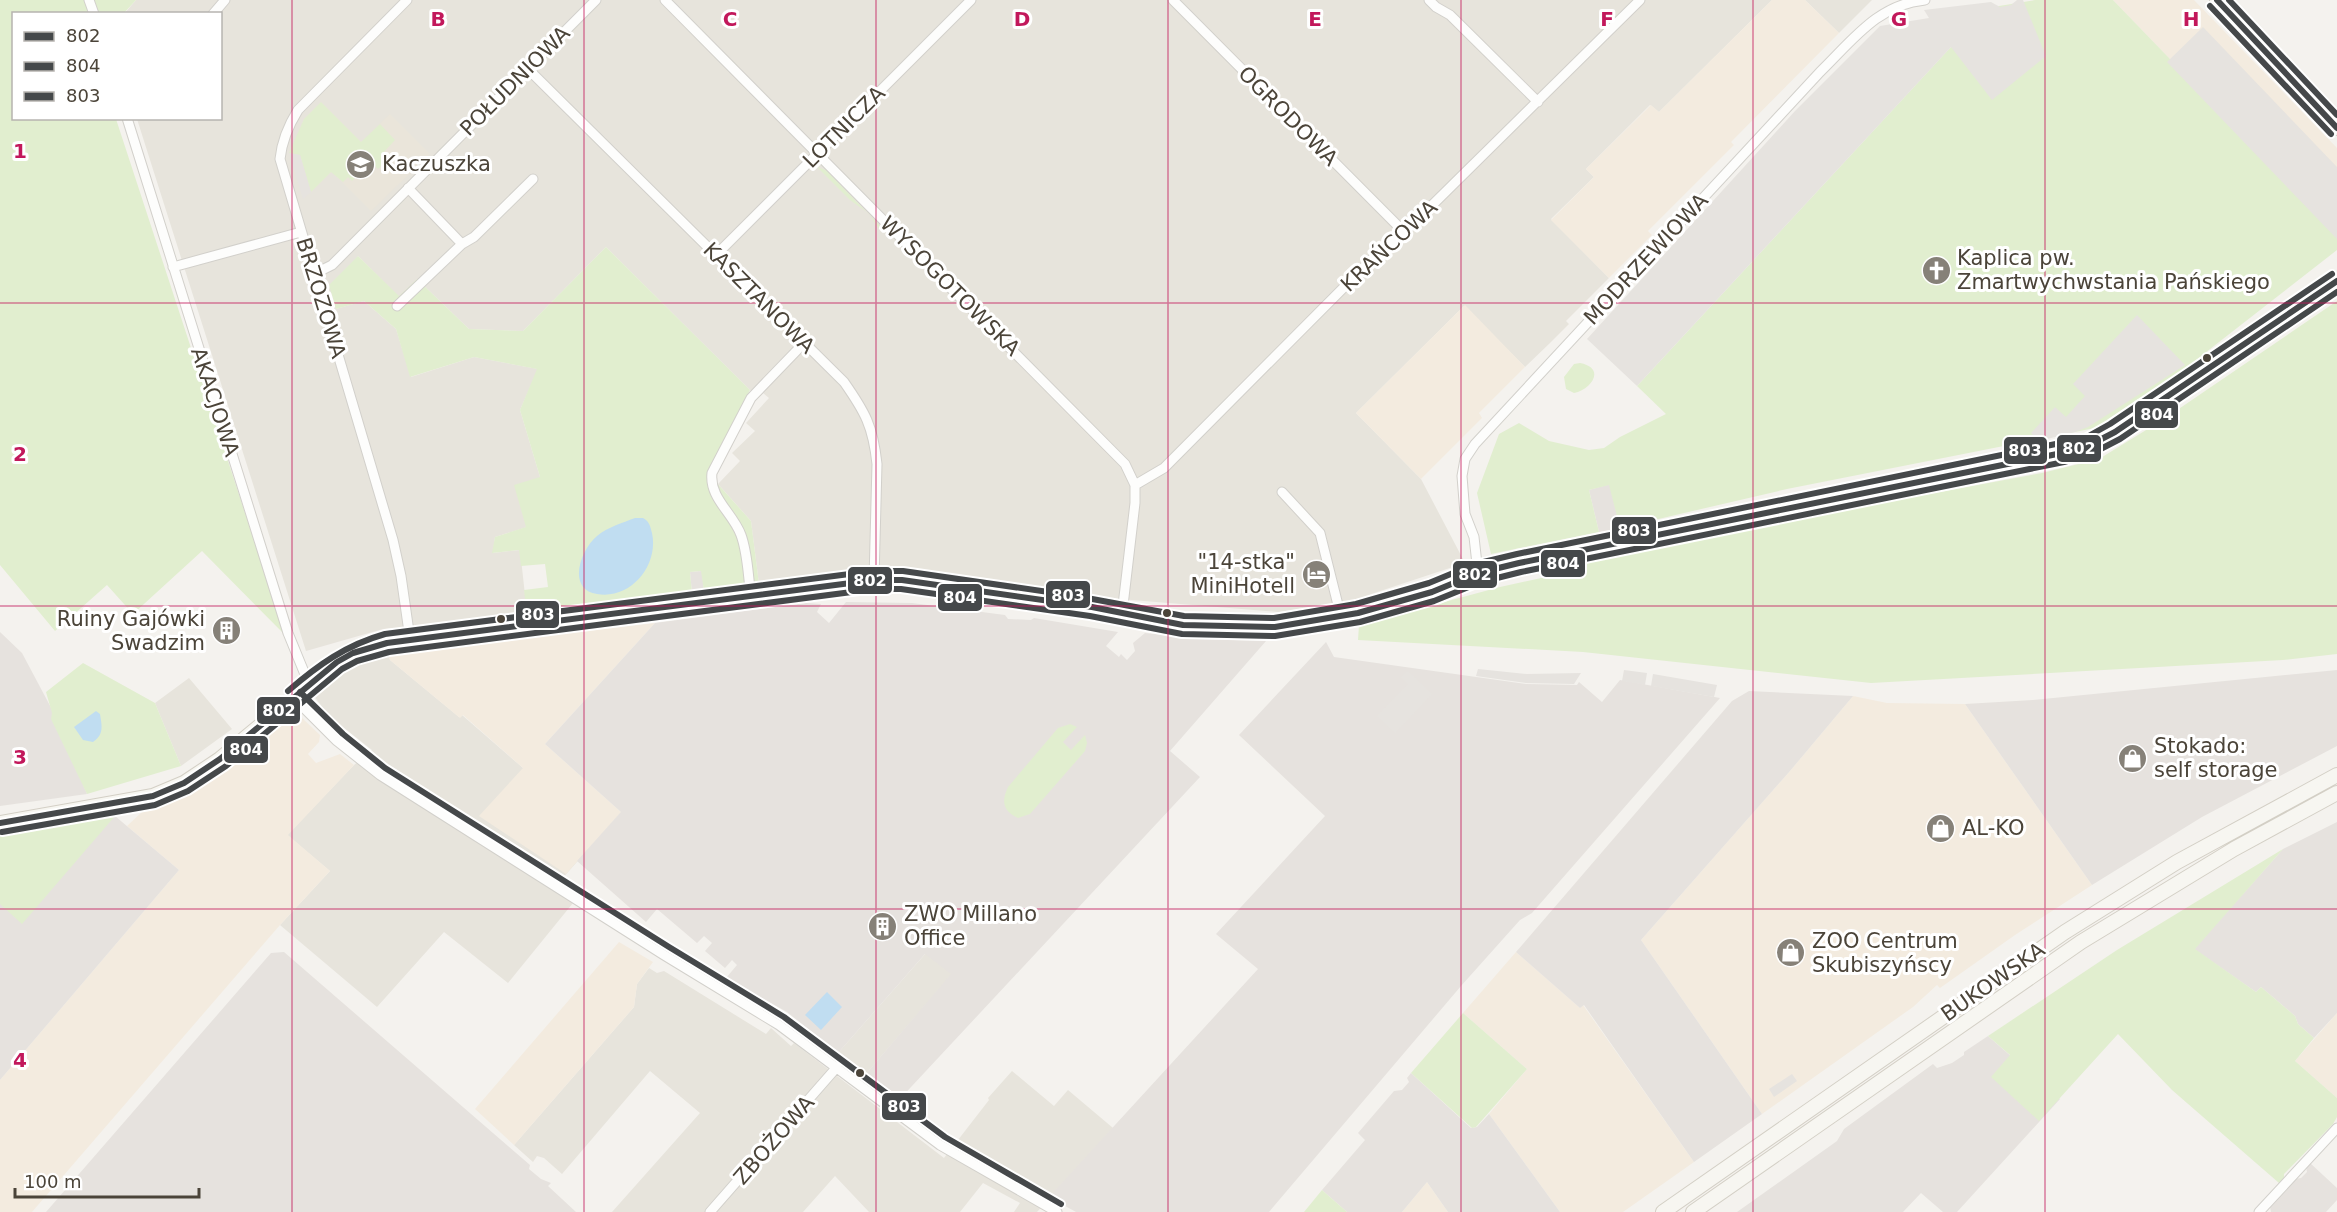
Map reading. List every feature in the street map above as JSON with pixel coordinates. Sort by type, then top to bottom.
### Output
[{"type":"street","points":[[215,12],[225,0]]},
{"type":"street","name":"BRZOZOWA","points":[[408,0],[310,97],[288,126],[282,142],[280,159],[393,540],[410,639]]},
{"type":"street","name":"POŁUDNIOWA","points":[[314,274],[332,265],[596,0]]},
{"type":"street","name":"WYSOGOTOWSKA","points":[[665,0],[1110,446],[1125,464],[1135,485]]},
{"type":"street","name":"LOTNICZA","points":[[716,255],[971,0]]},
{"type":"street","name":"OGRODOWA","points":[[1173,0],[1403,231]]},
{"type":"street","points":[[1429,0],[1450,15],[1538,102]]},
{"type":"street","name":"KRAŃCOWA","points":[[1135,485],[1164,468],[1375,256],[1412,225],[1640,0]]},
{"type":"street","name":"MODRZEWIOWA","points":[[1478,573],[1474,537],[1465,514],[1462,476],[1466,459],[1475,444],[1758,137],[1855,38],[1891,8],[1908,1],[1925,0]]},
{"type":"street","points":[[2217,0],[2337,128]]},
{"type":"street","name":"KASZTANOWA","points":[[528,69],[844,382],[866,412],[877,464],[874,580]]},
{"type":"street","name":"AKACJOWA","points":[[128,120],[288,633],[311,683]]},
{"type":"street","points":[[397,306],[462,244],[474,237],[533,179]]},
{"type":"street","points":[[408,188],[462,244]]},
{"type":"street","points":[[173,267],[301,232]]},
{"type":"street","points":[[0,823],[153,796],[184,783],[220,759],[337,662],[353,653],[387,643],[874,580],[902,580],[1081,606],[1183,625],[1216,628],[1275,627],[1341,617],[1432,592],[1478,573],[1695,526],[2062,453],[2088,446],[2115,432],[2337,281]]},
{"type":"street","points":[[751,596],[742,537],[715,493],[712,485],[712,472],[751,398],[804,343]]},
{"type":"street","points":[[1122,614],[1135,503],[1135,485]]},
{"type":"street","points":[[1282,492],[1320,534],[1341,617]]},
{"type":"street","points":[[294,698],[337,741],[380,775],[664,955],[780,1025],[940,1145],[1057,1212]]},
{"type":"street","name":"BUKOWSKA","points":[[1663,1212],[2065,933],[2187,857],[2337,775]]},
{"type":"street","name":"BUKOWSKA","points":[[1693,1212],[2081,942],[2226,853],[2337,793]]},
{"type":"street","name":"ZBOŻOWA","points":[[710,1212],[837,1067]]},
{"type":"street","points":[[2259,1212],[2337,1128]]},
{"type":"shaded area","points":[[136,0],[1772,0],[1659,112],[1650,105],[1586,169],[1594,177],[1551,219],[1609,278],[1566,321],[1569,324],[1550,343],[1525,367],[1464,306],[1356,413],[1421,479],[1465,563],[1344,603],[1278,612],[1095,597],[890,570],[823,575],[759,584],[751,521],[718,484],[740,461],[732,453],[755,431],[746,423],[769,398],[763,393],[758,398],[606,247],[523,331],[469,329],[417,279],[399,297],[358,256],[336,309],[364,301],[396,329],[411,377],[474,357],[538,369],[520,410],[540,477],[527,527],[495,537],[493,553],[520,550],[527,613],[428,626],[383,629],[306,651],[137,120],[222,120],[222,12],[126,12]]},
{"type":"shaded area","points":[[1772,0],[1805,0],[1839,33],[1731,142],[1734,145],[1648,231],[1652,235],[1609,278],[1551,220],[1594,177],[1586,169],[1651,105],[1659,112]]},
{"type":"shaded area","points":[[1805,0],[1872,0],[1839,33]]},
{"type":"shaded area","points":[[2017,0],[2023,0],[2046,56],[1992,100],[1951,47],[1637,386],[1587,339],[1795,111],[1880,26],[1929,18],[1924,10],[1991,2],[2000,7],[2011,5]]},
{"type":"shaded area","points":[[2113,0],[2194,0],[2337,148],[2337,239],[2322,217]]},
{"type":"shaded area","points":[[2203,27],[2337,167],[2337,239],[2167,62]]},
{"type":"shaded area","name":"Kaczuszka","points":[[321,102],[361,142],[390,114],[430,154],[371,211],[332,172],[311,192],[300,155],[289,153],[304,119]]},
{"type":"shaded area","points":[[289,153],[300,155],[311,192],[303,199]]},
{"type":"shaded area","points":[[1465,305],[1525,367],[1479,413],[1482,418],[1421,479],[1356,413]]},
{"type":"shaded area","points":[[2137,315],[2185,365],[2088,427],[2039,441],[2031,433],[2055,407],[2066,417],[2085,396],[2073,384]]},
{"type":"shaded area","points":[[2006,452],[2015,456],[1820,496],[1827,489]]},
{"type":"shaded area","points":[[1610,484],[1620,528],[1599,532],[1589,490]]},
{"type":"shaded area","points":[[702,571],[704,591],[692,593],[690,572]]},
{"type":"shaded area","points":[[846,602],[912,603],[1005,615],[1008,619],[1031,620],[1034,618],[1118,632],[1106,646],[1119,657],[1121,654],[1127,660],[1135,651],[1133,643],[1145,633],[1201,639],[1266,641],[1170,751],[1200,777],[898,1101],[865,1075],[951,974],[925,954],[838,1053],[787,1012],[726,978],[737,965],[732,960],[725,968],[705,951],[712,943],[704,936],[697,943],[657,909],[646,922],[577,861],[621,812],[545,744],[655,623],[806,603],[821,604],[817,612],[829,623]]},
{"type":"shaded area","points":[[655,623],[545,744],[621,812],[566,874],[479,816],[523,768],[463,715],[460,718],[390,660],[387,653],[400,649],[523,633],[527,638]]},
{"type":"shaded area","points":[[0,632],[22,653],[56,717],[87,794],[0,806]]},
{"type":"shaded area","points":[[1326,642],[1334,657],[1526,684],[1577,685],[1579,682],[1602,702],[1620,680],[1720,698],[1532,913],[1520,920],[1461,986],[1269,1212],[1076,1212],[1049,1197],[1258,969],[1216,934],[1325,816],[1239,735]]},
{"type":"shaded area","points":[[387,653],[390,660],[459,717],[462,715],[523,768],[621,812],[553,889],[573,903],[508,983],[444,932],[377,1007],[280,925],[330,871],[287,835],[354,765],[372,750],[329,716],[314,696],[350,665]]},
{"type":"shaded area","points":[[1478,669],[1527,674],[1581,673],[1574,684],[1526,683],[1476,676]]},
{"type":"shaded area","points":[[1624,670],[1647,673],[1645,685],[1622,681]]},
{"type":"shaded area","name":"Stokado: self storage","points":[[2337,670],[2337,746],[2202,817],[2092,885],[1965,704],[2033,700]]},
{"type":"shaded area","points":[[1408,671],[1432,694],[1395,733],[1377,716],[1408,684],[1401,677]]},
{"type":"shaded area","points":[[1653,674],[1717,685],[1714,697],[1651,686]]},
{"type":"shaded area","points":[[189,678],[232,729],[181,766],[155,703]]},
{"type":"shaded area","points":[[1749,691],[1853,696],[1641,940],[1762,1114],[1694,1162],[1584,1005],[1580,1008],[1516,952],[1732,701]]},
{"type":"shaded area","points":[[1853,696],[1887,703],[1965,704],[2092,885],[2015,935],[1940,988],[1937,985],[1913,1007],[1762,1114],[1641,940]]},
{"type":"shaded area","points":[[293,715],[301,717],[320,735],[319,742],[308,754],[316,763],[340,754],[354,765],[288,835],[330,871],[280,925],[32,1212],[0,1212],[0,1080],[179,870],[127,826],[142,812],[199,786],[280,721]]},
{"type":"shaded area","points":[[115,816],[179,870],[0,1080],[0,835]]},
{"type":"shaded area","points":[[2337,822],[2337,1013],[2314,1038],[2298,1024],[2295,1016],[2261,987],[2256,992],[2194,949],[2283,849]]},
{"type":"shaded area","points":[[619,942],[653,962],[637,984],[634,1007],[514,1145],[475,1109]]},
{"type":"shaded area","points":[[284,952],[530,1165],[529,1169],[541,1179],[551,1183],[548,1186],[576,1212],[46,1212],[271,953]]},
{"type":"shaded area","points":[[1516,952],[1580,1008],[1583,1005],[1694,1162],[1623,1212],[1560,1212],[1489,1114],[1527,1069],[1463,1013]]},
{"type":"shaded area","points":[[926,953],[952,974],[865,1075],[838,1053]]},
{"type":"shaded area","points":[[649,968],[657,973],[664,971],[766,1034],[771,1028],[791,1046],[794,1043],[944,1158],[989,1100],[988,1098],[1012,1071],[1054,1106],[1068,1090],[1113,1128],[1037,1212],[1014,1212],[1020,1203],[983,1183],[960,1212],[869,1212],[835,1176],[803,1212],[612,1212],[700,1113],[650,1071],[562,1174],[544,1158],[537,1156],[533,1162],[514,1145],[634,1007],[637,984]]},
{"type":"shaded area","points":[[2337,1013],[2337,1098],[2295,1061]]},
{"type":"shaded area","points":[[1988,1036],[2060,1099],[1957,1212],[1943,1212],[1921,1193],[1903,1212],[1737,1212],[1837,1141],[1844,1129],[1933,1064],[1937,1068],[1952,1063]]},
{"type":"shaded area","points":[[1411,1073],[1471,1128],[1477,1127],[1489,1114],[1560,1212],[1448,1212],[1427,1182],[1402,1212],[1347,1212],[1322,1190],[1365,1140],[1358,1133],[1394,1091],[1402,1090],[1409,1082],[1407,1078]]},
{"type":"shaded area","points":[[1792,1074],[1797,1081],[1774,1097],[1769,1089]]},
{"type":"shaded area","points":[[2310,1163],[2337,1188],[2337,1200],[2326,1212],[2271,1212],[2270,1207],[2295,1179],[2301,1178],[2307,1172],[2306,1167]]},
{"type":"shaded area","points":[[1427,1182],[1448,1212],[1402,1212]]},
{"type":"green space","points":[[0,0],[136,0],[125,12],[12,12],[12,120],[116,120],[285,635],[202,551],[133,614],[107,585],[55,631],[0,565]]},
{"type":"green space","points":[[2035,0],[2113,0],[2337,232],[2337,250],[2187,367],[2095,428],[1787,489],[1620,528],[1609,485],[1589,490],[1599,532],[1491,554],[1477,493],[1499,434],[1519,423],[1549,441],[1589,450],[1604,448],[1620,437],[1666,414],[1637,386],[1987,8]]},
{"type":"green space","name":"Kaczuszka","points":[[321,102],[361,142],[380,124],[395,140],[383,153],[389,159],[378,169],[371,162],[352,181],[348,177],[343,182],[331,172],[311,192],[300,155],[289,153],[304,119]]},
{"type":"green space","points":[[817,167],[826,170],[866,212],[850,200]]},
{"type":"green space","points":[[869,215],[882,228],[880,230]]},
{"type":"green space","points":[[606,247],[750,390],[708,473],[751,521],[759,584],[704,591],[701,571],[690,572],[692,593],[560,607],[559,603],[526,608],[524,590],[548,587],[545,564],[521,566],[519,550],[492,553],[495,537],[526,527],[514,485],[540,477],[520,410],[537,369],[474,357],[410,377],[396,329],[364,301],[336,309],[329,285],[358,256],[399,296],[417,279],[469,329],[523,331]]},
{"type":"green space","points":[[2337,301],[2337,654],[2283,660],[1871,683],[1583,652],[1358,640],[1359,625],[1546,577],[1602,555],[2042,473],[2099,459],[2164,419]]},
{"type":"green space","points":[[1580,363],[1593,369],[1594,378],[1586,387],[1574,393],[1566,389],[1564,377],[1574,364]]},
{"type":"green space","points":[[83,663],[155,703],[181,766],[87,794],[51,719],[52,713],[46,692]]},
{"type":"green space","points":[[1070,724],[1077,727],[1063,742],[1071,750],[1085,735],[1087,743],[1085,751],[1030,814],[1018,818],[1005,806],[1008,787],[1058,728]]},
{"type":"green space","points":[[115,816],[22,924],[0,904],[0,835]]},
{"type":"green space","points":[[2283,849],[2195,949],[2256,992],[2261,987],[2295,1016],[2298,1024],[2314,1038],[2295,1061],[2337,1098],[2337,1117],[2333,1124],[2284,1174],[2284,1179],[2279,1183],[2172,1090],[2118,1034],[2039,1121],[1991,1077],[2010,1055],[1988,1036],[2117,950]]},
{"type":"green space","points":[[1463,1013],[1527,1069],[1476,1127],[1472,1128],[1411,1073]]},
{"type":"green space","points":[[1322,1190],[1347,1212],[1304,1212]]},
{"type":"water","points":[[635,518],[643,518],[647,521],[652,533],[653,545],[647,568],[640,578],[621,592],[597,594],[587,591],[579,577],[579,568],[591,542],[601,533]]},
{"type":"water","points":[[96,711],[100,714],[101,733],[93,742],[83,740],[74,727]]},
{"type":"water","points":[[827,992],[842,1007],[821,1030],[805,1015]]},
{"type":"transit line","name":"802","points":[[2217,0],[2337,128]]},
{"type":"transit line","name":"803","points":[[2229,0],[2337,115]]},
{"type":"transit line","name":"804","points":[[2210,6],[2331,134]]},
{"type":"transit line","name":"803","points":[[288,691],[333,657],[385,634],[873,571],[903,571],[1076,596],[1184,616],[1274,618],[1356,604],[1429,583],[1475,564],[1517,554],[2085,438],[2110,424],[2332,274]]},
{"type":"transit line","name":"802","points":[[0,823],[153,796],[184,783],[220,759],[337,662],[353,653],[387,643],[874,580],[902,580],[1092,607],[1183,625],[1275,627],[1358,613],[1432,592],[1478,573],[1519,563],[2062,453],[2088,446],[2115,432],[2337,281]]},
{"type":"transit line","name":"804","points":[[2,832],[155,805],[188,791],[226,766],[342,669],[357,661],[389,652],[875,589],[901,589],[1090,616],[1182,634],[1275,636],[1360,622],[1434,601],[1481,582],[1521,572],[2064,462],[2091,454],[2120,439],[2337,292]]},
{"type":"transit line","name":"803","points":[[300,692],[343,734],[385,768],[784,1017],[945,1137],[1061,1204]]},
{"type":"place","name":"Kaczuszka","points":[[361,164]]},
{"type":"place","name":"Kaplica pw. Zmartwychwstania Pańskiego","points":[[1936,270]]},
{"type":"place","name":"\"14-stka\" MiniHotell","points":[[1316,574]]},
{"type":"place","name":"Ruiny Gajówki Swadzim","points":[[226,631]]},
{"type":"place","name":"Stokado: self storage","points":[[2133,758]]},
{"type":"place","name":"AL-KO","points":[[1941,828]]},
{"type":"place","name":"ZWO Millano Office","points":[[883,926]]},
{"type":"place","name":"ZOO Centrum Skubiszyńscy","points":[[1791,953]]}]
